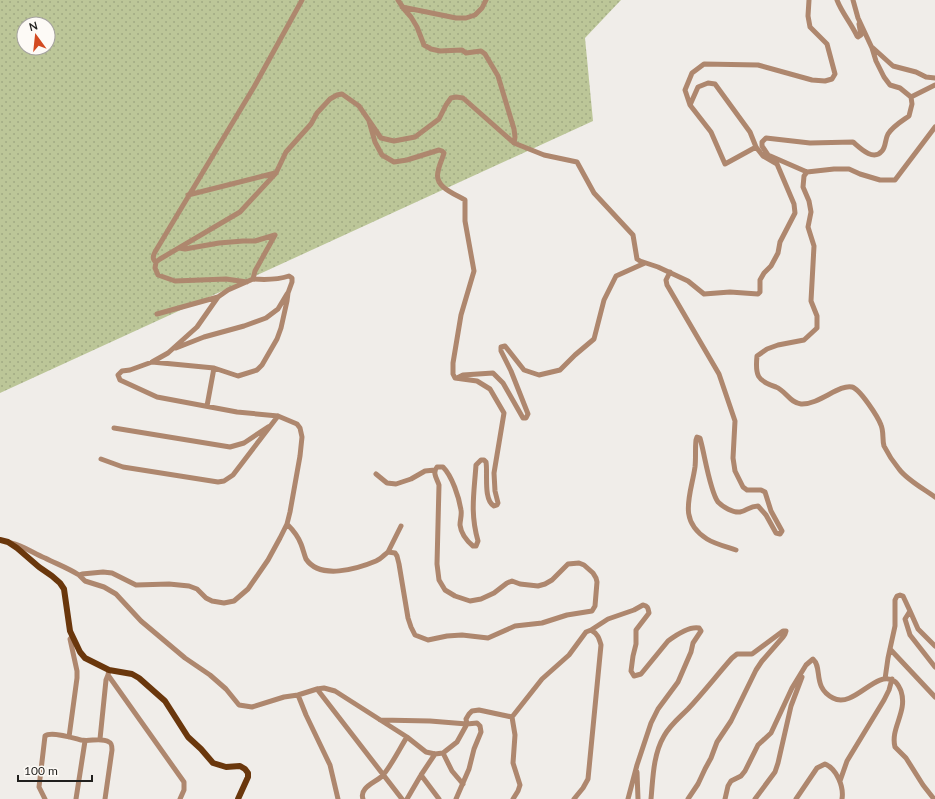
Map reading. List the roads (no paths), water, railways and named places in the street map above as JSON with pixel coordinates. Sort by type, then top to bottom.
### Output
[{"type":"main road","points":[[0,540],[8,542],[17,548],[60,583],[64,590],[70,631],[80,652],[85,658],[109,672],[132,674],[139,678],[165,700],[188,737],[213,763],[226,767],[240,766],[245,769],[248,773],[248,777],[238,799]]},
{"type":"street","points":[[247,282],[226,279],[175,281],[158,275],[155,268],[156,262],[154,261],[153,257],[188,195],[254,87],[302,0]]},
{"type":"street","points":[[398,0],[414,22],[424,45],[431,49],[440,51],[462,50],[466,53],[481,51],[485,54],[498,76],[514,129],[514,142]]},
{"type":"street","points":[[402,7],[456,18],[466,18],[475,15],[482,8],[486,0]]},
{"type":"street","points":[[756,147],[725,164],[711,132],[690,105],[685,90],[692,73],[704,64],[758,65],[812,80],[825,81],[832,79],[835,74],[827,44],[810,27],[808,16],[809,0]]},
{"type":"street","points":[[837,0],[841,11],[858,37],[860,35],[854,0]]},
{"type":"street","points":[[156,262],[240,212],[276,173],[286,152],[311,124],[317,113],[330,99],[337,95],[342,94],[359,106],[381,138],[394,142],[415,137],[439,119],[451,98],[456,97],[463,98],[491,124],[514,142],[544,155],[577,162],[594,193],[633,235],[638,259],[688,281],[704,294],[730,292],[758,294],[760,292],[760,280],[771,266],[778,253],[780,242],[795,213],[794,204],[778,162],[768,155],[762,146],[762,142],[766,138],[810,143],[853,142],[865,153],[877,154],[882,151],[887,134],[909,116],[912,104],[911,97],[900,88],[890,85],[884,77],[858,18]]},
{"type":"street","points":[[872,48],[893,66],[916,72],[926,77],[935,78]]},
{"type":"street","points":[[690,105],[698,87],[708,83],[715,84],[750,132],[756,147],[763,156],[807,172],[848,169],[880,180],[896,180],[935,126]]},
{"type":"street","points":[[911,97],[935,85]]},
{"type":"street","points":[[369,121],[375,142],[382,155],[394,162],[407,160],[442,150],[444,153],[437,174],[438,180],[442,187],[465,200],[465,221],[474,271],[461,316],[452,363],[453,374],[456,378]]},
{"type":"street","points":[[807,172],[804,176],[803,187],[809,201],[811,212],[808,227],[814,246],[811,301],[817,316],[817,328],[804,340],[778,345],[767,349],[757,356],[757,374],[764,383],[779,389],[788,397],[800,404],[821,399],[845,387],[852,387],[858,390],[881,425],[885,447],[900,470],[906,477],[935,497]]},
{"type":"street","points":[[188,195],[276,173]]},
{"type":"street","points":[[179,248],[185,249],[219,243],[255,241],[275,234],[255,271],[253,279]]},
{"type":"street","points":[[456,378],[463,375],[493,373],[503,383],[523,418],[526,418],[528,414],[501,347],[505,346],[524,370],[539,375],[560,370],[594,339],[604,300],[616,276],[645,263]]},
{"type":"street","points":[[670,272],[666,280],[667,286],[718,374],[728,399],[735,421],[733,458],[735,471],[746,490],[761,490],[765,492],[772,511],[782,530],[780,534],[776,534],[766,515],[758,506],[752,506],[740,512],[726,508],[718,502],[712,487],[702,442],[700,438],[697,437],[695,467],[688,499],[689,519],[698,531],[708,540],[736,550]]},
{"type":"street","points":[[152,362],[214,368],[238,376],[257,370],[262,365],[277,339],[281,328],[292,278],[289,276],[280,279],[253,279],[228,290],[218,297],[157,314]]},
{"type":"street","points":[[79,576],[80,574],[103,572],[112,573],[136,586],[169,584],[189,586],[197,589],[206,598],[212,601],[224,603],[234,601],[248,589],[268,560],[287,524],[300,456],[302,437],[300,428],[297,424],[278,416],[237,412],[157,397],[120,380],[118,375],[122,371],[130,370],[152,362],[173,349],[204,337],[244,326],[266,318],[278,309],[288,294]]},
{"type":"street","points":[[173,349],[197,327],[218,297]]},
{"type":"street","points":[[206,406],[214,368]]},
{"type":"street","points":[[376,474],[391,485],[411,479],[425,471],[443,467],[448,472],[459,502],[461,512],[460,525],[463,534],[473,546],[476,546],[478,541],[472,510],[476,465],[481,460],[486,462],[487,489],[490,502],[491,505],[497,505],[494,472],[504,413],[490,389],[477,381],[456,378]]},
{"type":"street","points":[[101,459],[123,467],[218,482],[224,481],[233,475],[278,416]]},
{"type":"street","points":[[114,428],[230,447],[244,443],[271,424]]},
{"type":"street","points":[[388,552],[395,553],[397,556],[408,618],[415,635],[428,640],[462,635],[488,638],[515,626],[542,623],[567,615],[588,612],[594,609],[596,578],[589,569],[579,563],[568,564],[546,584],[538,586],[520,584],[512,581],[507,582],[494,593],[470,601],[455,596],[445,590],[439,580],[439,486],[434,474],[435,470]]},
{"type":"street","points":[[287,524],[294,530],[306,558],[312,564],[322,570],[339,572],[366,565],[382,558],[388,552],[401,526]]},
{"type":"street","points":[[8,542],[27,548],[69,568],[85,581],[104,586],[116,594],[141,621],[185,658],[210,675],[226,689],[239,705],[252,706],[324,688],[335,691],[407,737],[426,752],[435,754],[442,752],[457,742],[467,724],[466,719],[472,711],[479,710],[512,717]]},
{"type":"street","points":[[885,679],[895,626],[895,600],[897,596],[903,596],[918,629],[935,646]]},
{"type":"street","points":[[513,799],[520,785],[513,763],[515,735],[512,717],[542,679],[569,655],[586,632],[608,619],[646,605],[649,613],[636,630],[636,644],[631,671],[634,676],[641,674],[665,644],[672,638],[691,628],[696,627],[699,628],[700,631],[693,643],[691,652],[678,682],[658,709],[651,723],[637,765],[628,799]]},
{"type":"street","points":[[910,611],[905,619],[910,635],[935,668]]},
{"type":"street","points":[[574,799],[583,788],[588,778],[601,645],[596,633],[591,630]]},
{"type":"street","points":[[651,799],[654,764],[663,737],[670,726],[732,658],[737,654],[752,654],[783,631],[786,631],[783,637],[756,670],[731,721],[717,742],[698,784],[688,799]]},
{"type":"street","points":[[69,737],[77,678],[77,671],[70,639],[72,637]]},
{"type":"street","points":[[890,649],[935,697]]},
{"type":"street","points":[[725,799],[726,792],[731,781],[741,776],[758,745],[775,728],[792,688],[806,665],[811,660],[815,661],[820,685],[834,699],[840,700],[854,696],[875,683],[885,679],[896,681],[899,685],[903,702],[903,710],[894,736],[894,747],[906,758],[934,799]]},
{"type":"street","points":[[755,799],[775,772],[791,706],[806,665]]},
{"type":"street","points":[[100,739],[106,680],[109,672]]},
{"type":"street","points":[[109,672],[184,782],[184,790],[180,799]]},
{"type":"street","points":[[840,781],[847,761],[884,700],[892,680]]},
{"type":"street","points":[[317,689],[402,799]]},
{"type":"street","points":[[298,695],[330,765],[338,799]]},
{"type":"street","points":[[379,720],[438,721],[477,724],[480,726],[481,732],[474,749],[469,769],[456,799]]},
{"type":"street","points":[[45,799],[40,787],[45,736],[50,734],[85,741],[100,739],[112,744],[105,799]]},
{"type":"street","points":[[363,799],[362,794],[364,790],[383,776],[407,737]]},
{"type":"street","points":[[76,799],[85,741]]},
{"type":"street","points":[[442,752],[452,771],[463,784]]},
{"type":"street","points":[[407,799],[435,754]]},
{"type":"street","points":[[796,799],[817,768],[825,764],[829,766],[840,781],[843,790],[842,799]]},
{"type":"street","points":[[637,765],[638,799]]},
{"type":"street","points":[[421,775],[439,799]]}]
